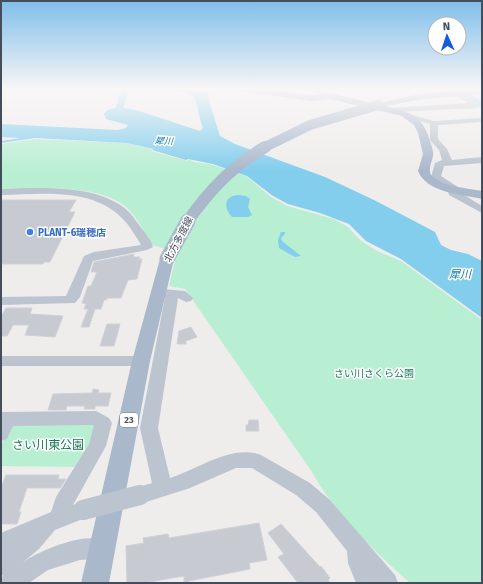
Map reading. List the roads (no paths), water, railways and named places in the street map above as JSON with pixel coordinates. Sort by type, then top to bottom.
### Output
[{"type":"main road","name":"北方多度線","points":[[95,583],[141,361],[172,294],[167,259],[177,236],[199,203],[218,182],[252,154],[281,136],[315,122],[335,116]]},
{"type":"main road","points":[[408,116],[418,123],[423,133],[424,144],[428,154],[424,171],[427,178],[436,184],[454,190],[482,195]]},
{"type":"street","points":[[412,116],[434,123],[482,120]]},
{"type":"street","points":[[434,123],[434,140],[443,149],[446,160],[450,163]]},
{"type":"street","points":[[482,160],[440,163],[436,177],[454,190],[454,194],[482,210]]},
{"type":"street","points":[[1,192],[86,195],[107,202],[122,211],[128,217],[147,247],[94,256],[88,259],[73,297],[70,300],[1,301]]},
{"type":"street","points":[[163,488],[149,428],[172,294]]},
{"type":"street","points":[[1,361],[141,361]]},
{"type":"street","points":[[1,565],[32,542],[54,520],[97,446],[103,423],[96,418],[3,424]]},
{"type":"street","points":[[1,543],[54,520],[83,510],[183,482],[235,460],[255,460],[303,489],[323,506],[387,583]]},
{"type":"street","points":[[10,583],[43,561],[80,550],[103,548]]},
{"type":"street","points":[[358,549],[356,559],[362,574],[369,583]]},
{"type":"water","name":"犀川","points":[[105,116],[155,116],[200,131],[203,128],[200,116],[214,116],[220,136],[235,144],[325,177],[374,200],[435,232],[441,245],[451,250],[468,254],[482,261],[482,318],[401,259],[366,241],[349,224],[320,213],[288,204],[273,196],[247,176],[213,164],[188,159],[186,160],[152,150],[154,149],[127,143],[35,138],[1,143],[1,141],[21,138],[1,137],[1,124],[118,130],[126,128],[128,125],[106,119]]},
{"type":"water","points":[[233,196],[246,196],[250,199],[248,207],[252,215],[248,217],[232,217],[229,214],[226,203]]},
{"type":"water","points":[[281,232],[285,232],[281,238],[282,241],[301,256],[295,257],[279,248],[278,240]]},
{"type":"place","name":"PLANT-6瑞穂店","points":[[30,232]]},
{"type":"park label","name":"さい川さくら公園","points":[[374,373]]},
{"type":"park label","name":"さい川東公園","points":[[48,445]]}]
